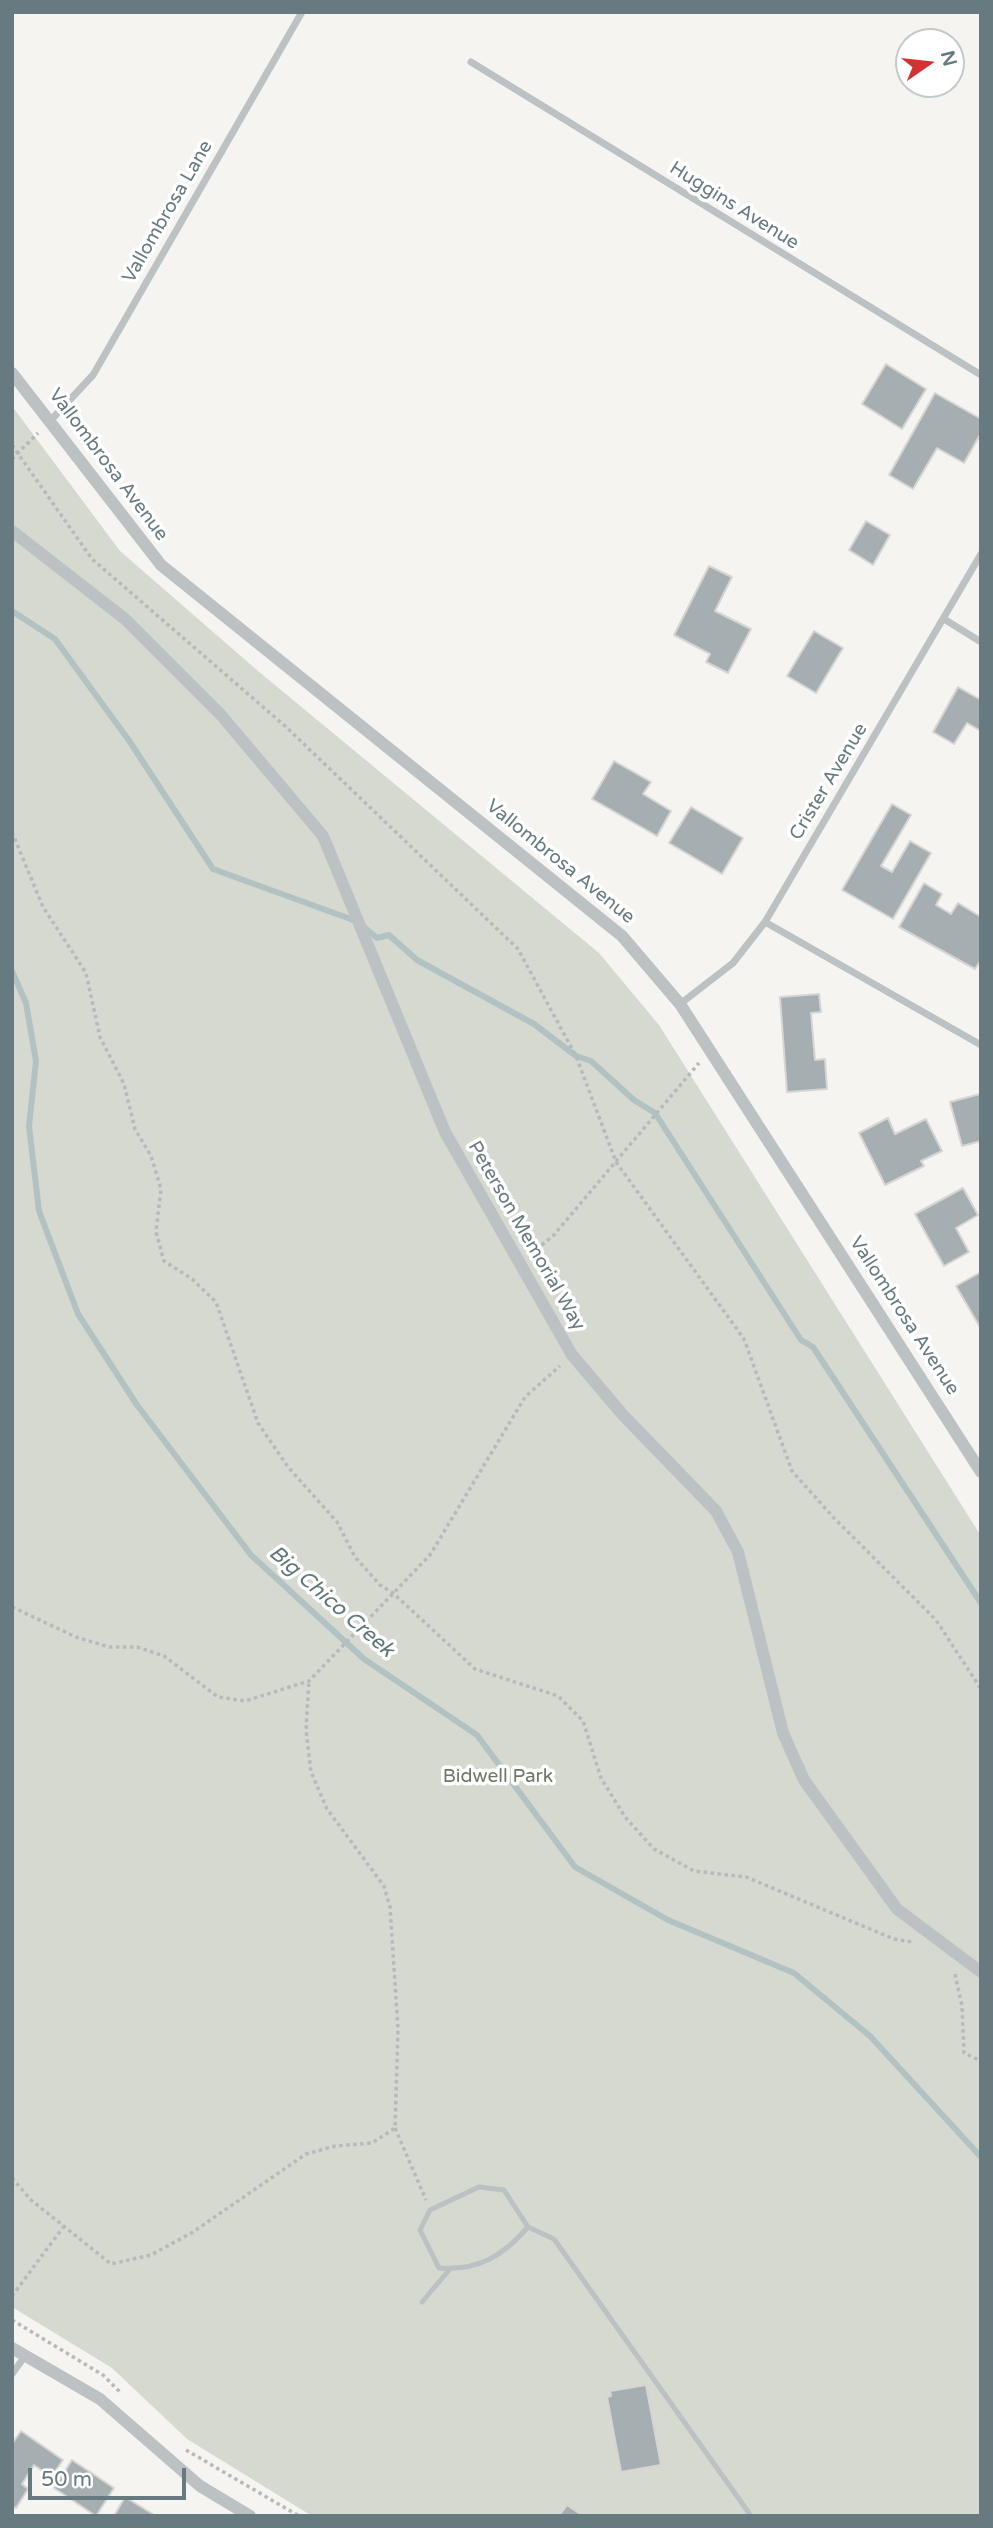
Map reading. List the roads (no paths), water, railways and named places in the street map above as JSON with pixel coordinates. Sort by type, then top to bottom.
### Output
[{"type":"street","name":"Vallombrosa Lane","points":[[51,420],[93,375],[302,12]]},
{"type":"street","name":"Huggins Avenue","points":[[471,62],[981,375]]},
{"type":"street","name":"Vallombrosa Avenue","points":[[12,373],[51,420],[141,543],[161,565],[622,936],[680,1004],[981,1472]]},
{"type":"street","name":"Peterson Memorial Way","points":[[12,531],[125,619],[221,715],[323,836],[445,1132],[572,1355],[623,1415],[716,1511],[738,1552],[783,1732],[804,1780],[897,1909],[981,1972]]},
{"type":"street","name":"Crister Avenue","points":[[680,1004],[733,962],[765,922],[981,554]]},
{"type":"street","points":[[944,619],[981,642]]},
{"type":"street","points":[[765,922],[981,1045]]},
{"type":"street","points":[[12,2348],[100,2399],[201,2486],[250,2516]]},
{"type":"street","points":[[12,2374],[25,2356]]},
{"type":"lane","points":[[528,2227],[510,2247],[465,2270],[439,2268],[420,2230],[430,2210],[479,2187],[504,2190],[528,2227],[554,2239],[750,2515]]},
{"type":"lane","points":[[422,2302],[450,2269]]},
{"type":"waterway","points":[[12,611],[55,639],[130,742],[213,869],[356,921]]},
{"type":"waterway","points":[[365,928],[377,938],[389,935],[417,960],[534,1024],[576,1056],[591,1061],[634,1100],[655,1113],[801,1340],[813,1347],[981,1603]]},
{"type":"waterway","name":"Big Chico Creek","points":[[12,971],[26,1003],[36,1061],[29,1126],[39,1211],[78,1314],[137,1405],[251,1555],[364,1659],[477,1735],[575,1867],[668,1920],[794,1973],[870,2036],[981,2157]]},
{"type":"park label","name":"Bidwell Park","points":[[498,1777]]}]
